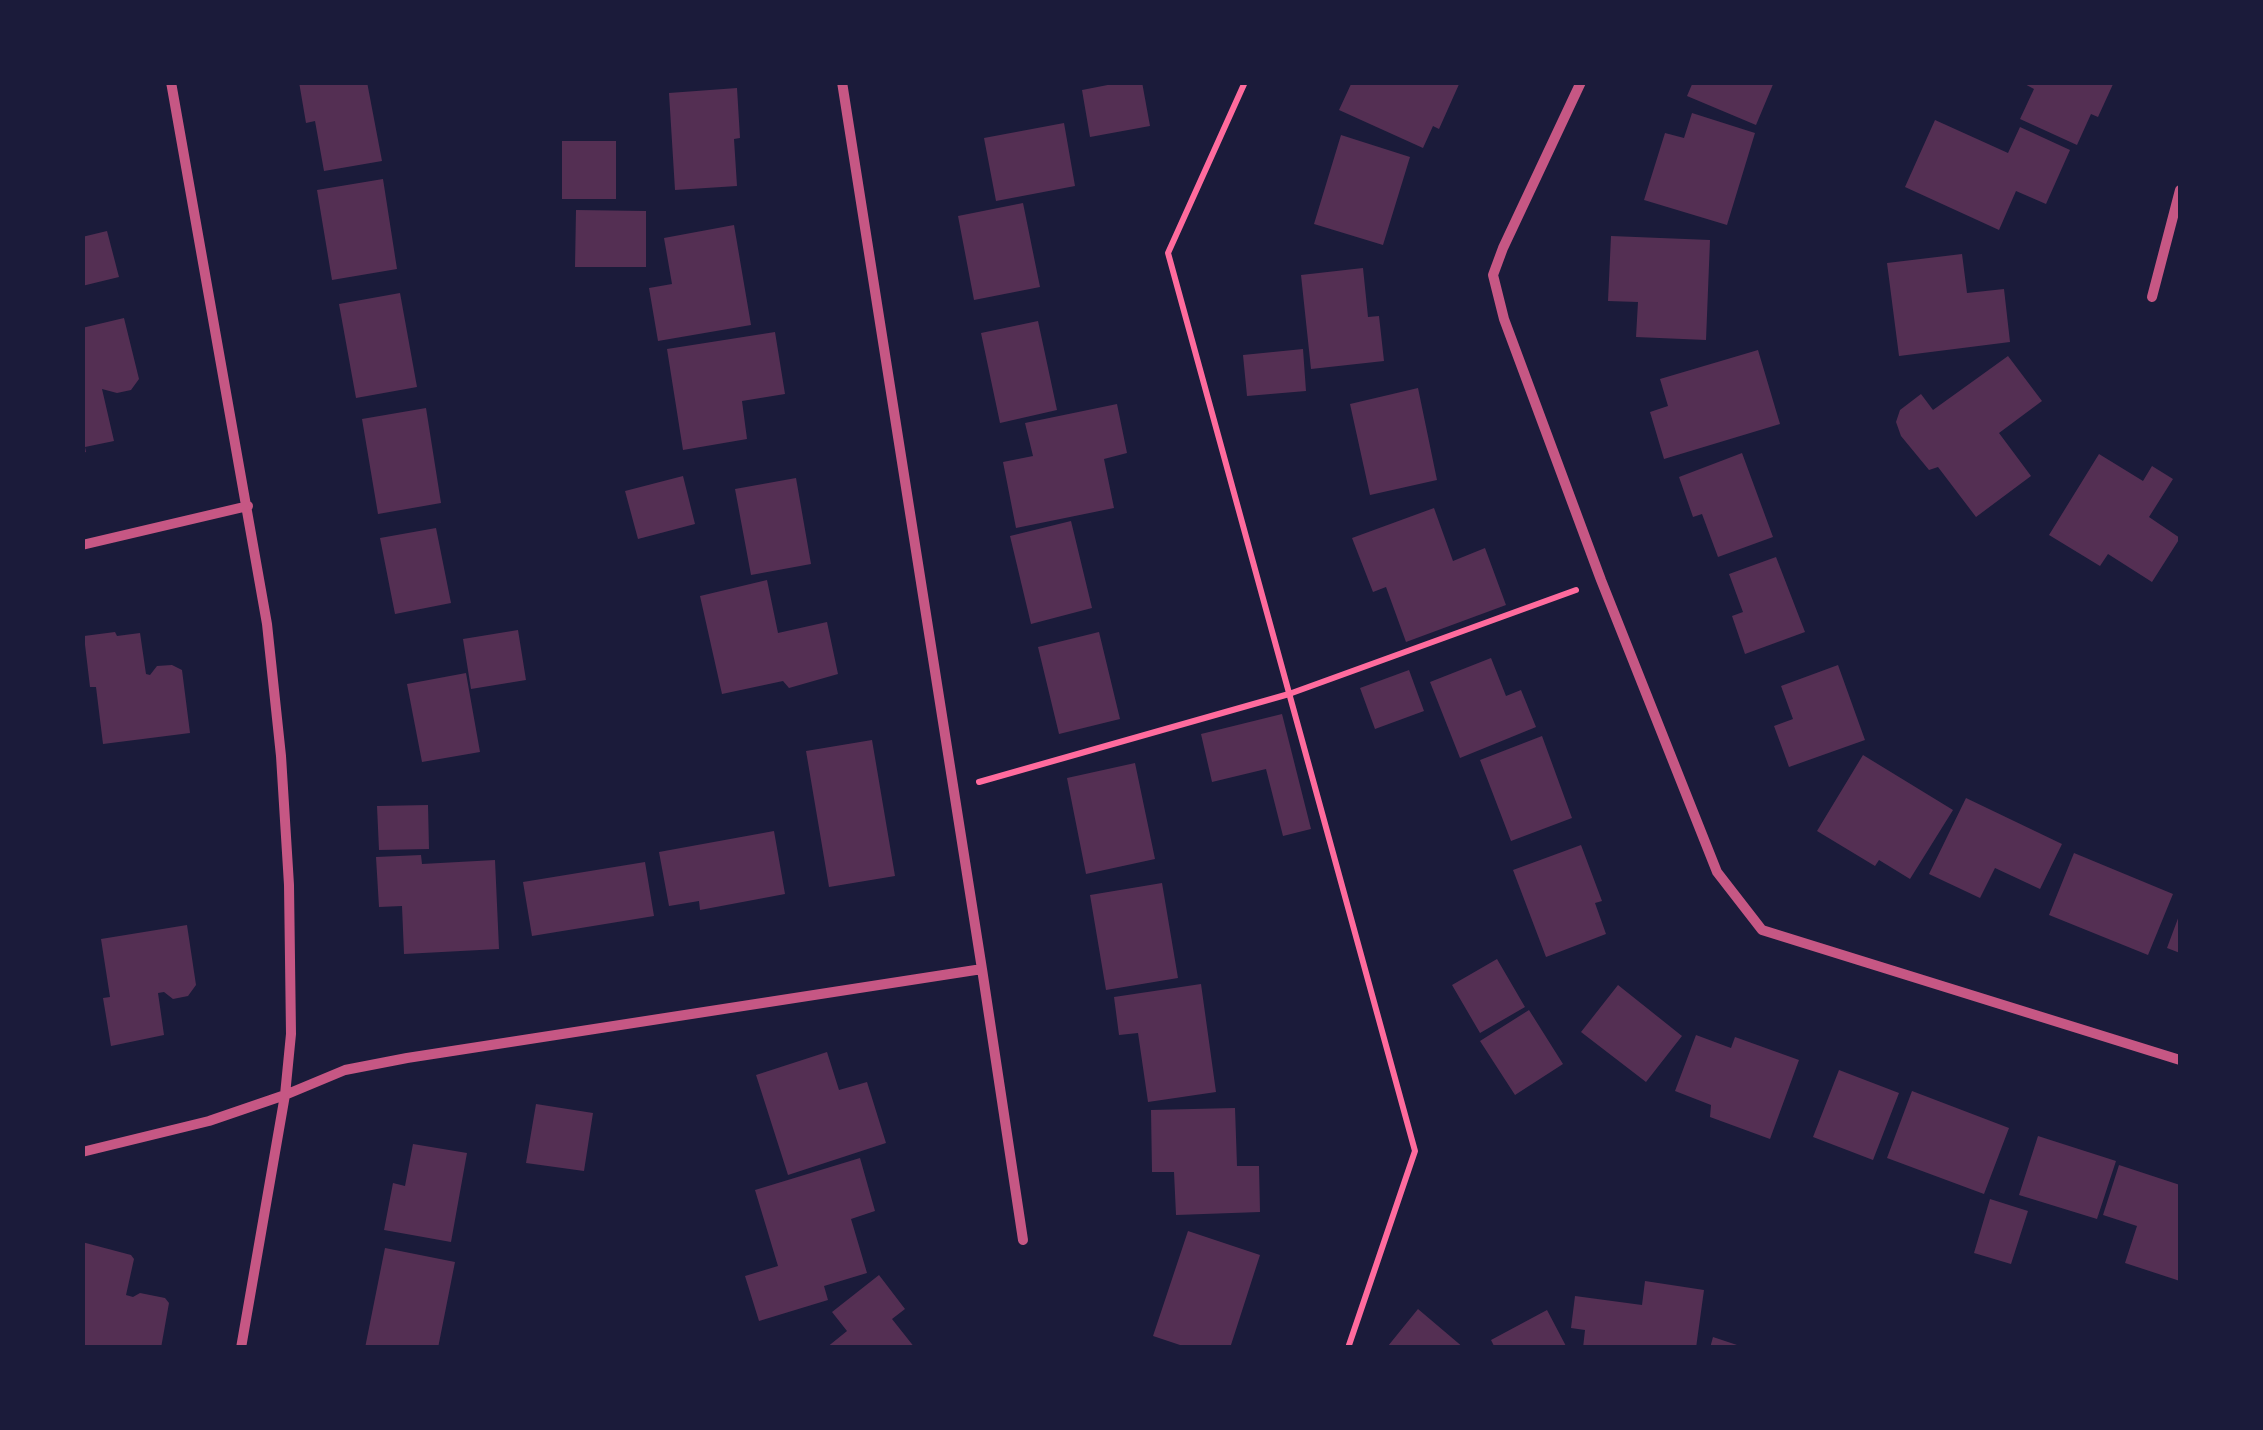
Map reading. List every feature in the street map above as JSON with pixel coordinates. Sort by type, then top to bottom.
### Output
[{"type":"street","points":[[171,82],[266,624],[289,885],[292,1034],[242,1348]]},
{"type":"street","points":[[842,82],[1023,1240]]},
{"type":"street","points":[[1581,82],[1502,248],[1493,276],[1504,319],[1601,580],[1718,872],[1762,930],[2180,1060]]},
{"type":"street","points":[[2152,298],[2180,190]]},
{"type":"street","points":[[82,545],[248,506]]},
{"type":"street","points":[[82,1152],[209,1121],[285,1096],[345,1070],[982,969]]},
{"type":"path","points":[[1245,82],[1168,253],[1415,1151],[1348,1348]]},
{"type":"path","points":[[1001,776],[1289,694],[1562,596]]},
{"type":"building","points":[[299,82],[367,82],[382,161],[324,171],[315,121],[306,123]]},
{"type":"building","points":[[1142,82],[1150,126],[1090,137],[1082,90]]},
{"type":"building","points":[[1352,82],[1460,82],[1439,129],[1433,126],[1423,148],[1339,110]]},
{"type":"building","points":[[1693,82],[1774,82],[1756,125],[1687,96]]},
{"type":"building","points":[[2021,82],[2114,82],[2098,117],[2091,114],[2077,145],[2020,119],[2034,89]]},
{"type":"building","points":[[737,88],[737,186],[675,190],[669,93]]},
{"type":"building","points":[[1692,113],[1755,133],[1727,225],[1644,200],[1665,133],[1684,138]]},
{"type":"building","points":[[1935,120],[2008,153],[2020,127],[2070,150],[2046,204],[2016,191],[1999,230],[1905,187]]},
{"type":"building","points":[[1064,123],[1075,186],[996,201],[984,138]]},
{"type":"building","points":[[1341,135],[1410,157],[1383,245],[1314,224]]},
{"type":"building","points":[[562,141],[616,141],[616,199],[562,199]]},
{"type":"building","points":[[383,179],[397,269],[332,280],[317,190]]},
{"type":"building","points":[[1023,203],[1040,287],[974,300],[958,216]]},
{"type":"building","points":[[576,210],[646,211],[646,267],[575,267]]},
{"type":"building","points":[[734,225],[751,325],[658,341],[649,288],[672,284],[664,238]]},
{"type":"building","points":[[107,231],[119,277],[82,286],[82,237]]},
{"type":"building","points":[[1611,236],[1710,240],[1706,340],[1636,337],[1638,302],[1608,301]]},
{"type":"building","points":[[1962,254],[1967,293],[2004,289],[2010,342],[1899,356],[1887,263]]},
{"type":"building","points":[[1363,268],[1368,317],[1379,316],[1384,361],[1311,369],[1301,275]]},
{"type":"building","points":[[400,293],[417,387],[356,398],[339,304]]},
{"type":"building","points":[[124,318],[139,379],[131,390],[117,393],[102,389],[114,441],[85,447],[86,452],[82,453],[82,328]]},
{"type":"building","points":[[1038,321],[1057,410],[1000,423],[981,333]]},
{"type":"building","points":[[775,332],[785,394],[742,401],[747,439],[683,450],[667,349]]},
{"type":"building","points":[[1303,349],[1306,391],[1247,396],[1243,355]]},
{"type":"building","points":[[1758,350],[1780,424],[1664,459],[1650,412],[1668,406],[1660,379]]},
{"type":"building","points":[[2008,356],[2042,401],[1999,433],[2031,476],[1976,517],[1938,467],[1929,470],[1901,436],[1896,422],[1900,410],[1921,394],[1933,410]]},
{"type":"building","points":[[1418,388],[1437,480],[1370,495],[1350,404]]},
{"type":"building","points":[[1117,404],[1127,453],[1104,459],[1114,508],[1016,528],[1003,462],[1033,456],[1025,423]]},
{"type":"building","points":[[426,408],[441,503],[378,514],[362,419]]},
{"type":"building","points":[[1742,453],[1773,537],[1718,557],[1702,514],[1693,517],[1679,477]]},
{"type":"building","points":[[2099,454],[2143,481],[2152,466],[2173,479],[2149,517],[2180,538],[2152,582],[2108,554],[2100,566],[2049,535]]},
{"type":"building","points":[[683,476],[695,524],[638,539],[625,491]]},
{"type":"building","points":[[796,478],[811,564],[751,575],[735,489]]},
{"type":"building","points":[[1434,508],[1453,561],[1485,548],[1506,605],[1406,642],[1386,587],[1373,592],[1352,538]]},
{"type":"building","points":[[1071,521],[1092,608],[1031,624],[1010,536]]},
{"type":"building","points":[[436,528],[451,603],[395,614],[380,538]]},
{"type":"building","points":[[1776,557],[1805,632],[1745,654],[1732,616],[1743,612],[1729,574]]},
{"type":"building","points":[[767,580],[778,633],[827,622],[838,674],[789,688],[783,681],[722,694],[700,596]]},
{"type":"building","points":[[518,630],[526,680],[471,689],[463,639]]},
{"type":"building","points":[[115,632],[117,636],[140,633],[146,674],[150,675],[157,666],[172,665],[182,670],[190,733],[103,744],[84,636]]},
{"type":"building","points":[[1099,632],[1120,719],[1059,734],[1038,647]]},
{"type":"building","points":[[1491,658],[1506,696],[1521,690],[1536,727],[1460,758],[1430,682]]},
{"type":"building","points":[[1838,665],[1865,740],[1789,767],[1774,726],[1793,719],[1781,686]]},
{"type":"building","points":[[1409,670],[1424,711],[1375,729],[1360,688]]},
{"type":"building","points":[[466,673],[480,752],[422,762],[407,684]]},
{"type":"building","points":[[1282,714],[1311,829],[1283,836],[1266,769],[1212,782],[1201,734]]},
{"type":"building","points":[[1542,736],[1572,818],[1511,841],[1480,760]]},
{"type":"building","points":[[872,740],[895,876],[829,887],[806,751]]},
{"type":"building","points":[[1863,755],[1953,810],[1910,879],[1879,860],[1875,866],[1817,831]]},
{"type":"building","points":[[1135,763],[1155,859],[1086,874],[1067,778]]},
{"type":"building","points":[[1966,798],[2062,844],[2040,889],[1995,868],[1980,898],[1929,874]]},
{"type":"building","points":[[428,805],[429,849],[379,850],[377,806]]},
{"type":"building","points":[[774,831],[785,894],[700,910],[699,901],[669,906],[659,852]]},
{"type":"building","points":[[1581,845],[1602,901],[1595,903],[1606,934],[1546,957],[1513,870]]},
{"type":"building","points":[[2074,853],[2173,894],[2148,955],[2049,915]]},
{"type":"building","points":[[421,855],[422,864],[495,860],[499,949],[404,954],[402,906],[379,907],[376,857]]},
{"type":"building","points":[[645,862],[654,916],[532,936],[523,882]]},
{"type":"building","points":[[1162,883],[1178,978],[1106,990],[1090,895]]},
{"type":"building","points":[[2180,913],[2180,953],[2167,948]]},
{"type":"building","points":[[187,925],[196,985],[188,996],[173,999],[164,992],[158,993],[164,1035],[111,1046],[103,998],[110,997],[101,939]]},
{"type":"building","points":[[1497,959],[1525,1007],[1480,1033],[1452,985]]},
{"type":"building","points":[[1201,984],[1216,1092],[1148,1102],[1138,1033],[1119,1035],[1114,997]]},
{"type":"building","points":[[1618,985],[1682,1036],[1646,1082],[1581,1032]]},
{"type":"building","points":[[1529,1010],[1563,1064],[1515,1095],[1480,1041]]},
{"type":"building","points":[[1696,1035],[1731,1048],[1735,1037],[1799,1060],[1770,1139],[1710,1117],[1711,1105],[1675,1091]]},
{"type":"building","points":[[827,1052],[839,1090],[867,1082],[886,1143],[788,1175],[756,1075]]},
{"type":"building","points":[[1839,1070],[1899,1093],[1873,1160],[1813,1137]]},
{"type":"building","points":[[1912,1091],[2009,1128],[1984,1194],[1887,1158]]},
{"type":"building","points":[[536,1104],[593,1113],[584,1171],[526,1163]]},
{"type":"building","points":[[1235,1108],[1237,1166],[1259,1166],[1260,1212],[1176,1215],[1174,1172],[1152,1172],[1151,1110]]},
{"type":"building","points":[[2038,1136],[2116,1161],[2097,1219],[2019,1195]]},
{"type":"building","points":[[413,1144],[467,1153],[451,1242],[384,1230],[393,1183],[405,1186]]},
{"type":"building","points":[[860,1158],[875,1211],[851,1219],[867,1273],[824,1286],[828,1300],[759,1321],[745,1276],[778,1266],[755,1190]]},
{"type":"building","points":[[2119,1165],[2180,1185],[2180,1281],[2125,1263],[2137,1226],[2103,1215]]},
{"type":"building","points":[[1990,1199],[2028,1211],[2011,1264],[1974,1253]]},
{"type":"building","points":[[1188,1231],[1260,1255],[1230,1348],[1189,1348],[1153,1336]]},
{"type":"building","points":[[82,1242],[131,1255],[134,1259],[126,1295],[140,1293],[165,1298],[169,1303],[161,1348],[82,1348]]},
{"type":"building","points":[[385,1248],[455,1262],[438,1348],[365,1348]]},
{"type":"building","points":[[879,1275],[905,1309],[892,1319],[915,1348],[826,1348],[847,1331],[832,1312]]},
{"type":"building","points":[[1645,1281],[1704,1290],[1696,1348],[1583,1348],[1585,1330],[1571,1328],[1575,1296],[1642,1305]]},
{"type":"building","points":[[1418,1309],[1464,1348],[1388,1346]]},
{"type":"building","points":[[1547,1310],[1567,1348],[1495,1348],[1491,1340]]},
{"type":"building","points":[[1713,1337],[1743,1347],[1743,1348],[1710,1348]]}]
